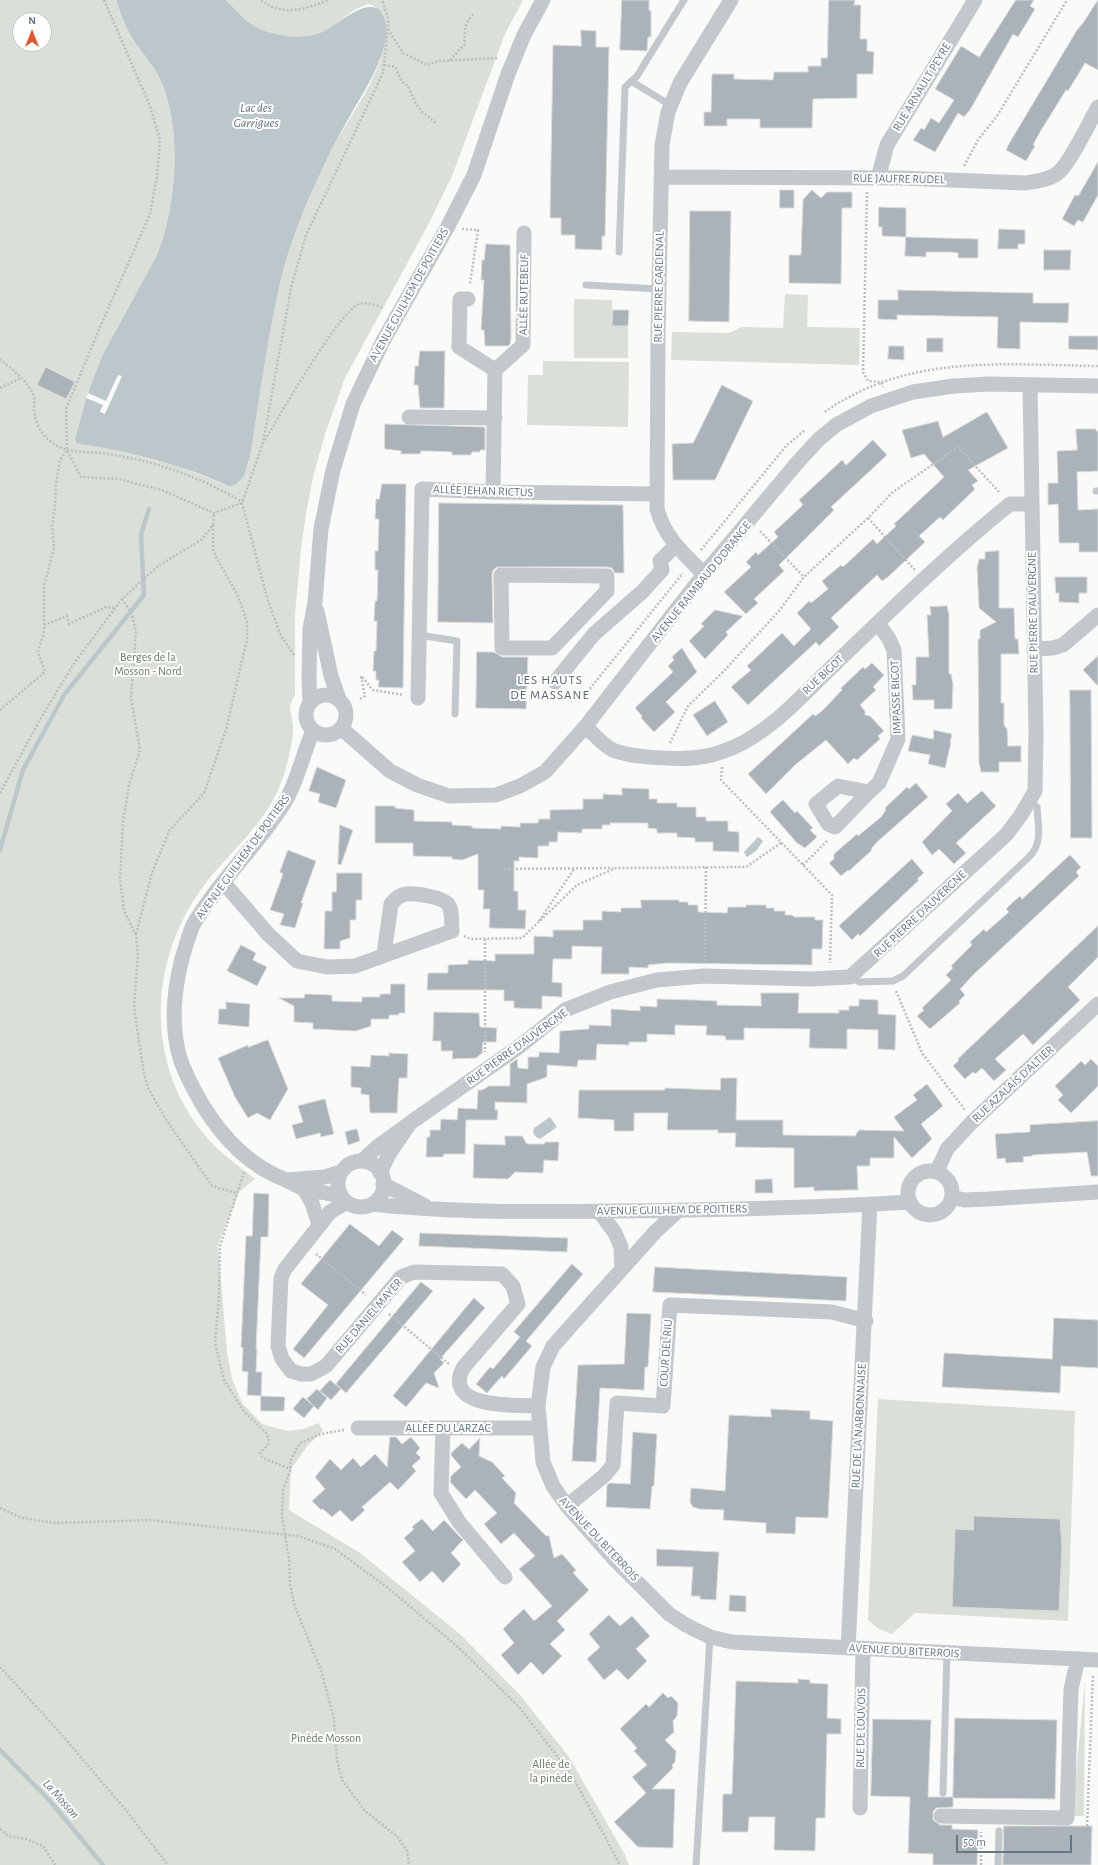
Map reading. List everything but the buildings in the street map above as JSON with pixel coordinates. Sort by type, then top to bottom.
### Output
[{"type":"street","name":"AVENUE GUILHEM DE POITIERS","points":[[310,702],[310,629],[315,602],[320,536],[327,494],[353,404],[383,341],[447,228],[474,175],[497,103],[515,57],[543,0]]},
{"type":"street","name":"RUE PIERRE CARDENAL","points":[[704,574],[670,539],[661,522],[657,508],[662,145],[670,105],[680,83],[731,0]]},
{"type":"street","name":"RUE ARNAULT PEYRE","points":[[873,178],[887,145],[971,3]]},
{"type":"street","name":"RUE JAUFRE RUDEL","points":[[661,177],[873,178],[1026,183],[1037,181],[1058,173],[1065,164],[1098,107]]},
{"type":"street","name":"ALLÉE RUTEBEUF","points":[[495,370],[523,344],[524,232]]},
{"type":"street","points":[[468,299],[460,299],[459,347],[495,370],[493,492]]},
{"type":"street","name":"RUE PIERRE D'AUVERGNE","points":[[362,1161],[377,1147],[520,1046],[565,1010],[610,992],[657,980],[704,976],[811,979],[850,977],[1006,835],[1030,802],[1035,791],[1030,385]]},
{"type":"street","name":"AVENUE RAIMBAUD D'ORANGE","points":[[341,728],[390,771],[417,785],[449,796],[496,795],[520,786],[545,772],[585,727],[704,574],[818,440],[848,418],[889,399],[913,392],[954,386],[1098,386]]},
{"type":"street","points":[[409,417],[495,418]]},
{"type":"street","name":"ALLÉE JEHAN RICTUS","points":[[418,698],[422,489],[493,492],[657,494]]},
{"type":"street","points":[[1010,504],[1032,504]]},
{"type":"street","name":"RUE BIGOT","points":[[585,727],[594,733],[603,744],[612,750],[623,753],[667,757],[699,757],[721,752],[747,741],[777,719],[923,579],[1010,504]]},
{"type":"street","points":[[555,682],[594,634],[642,592],[662,570],[660,561],[676,546]]},
{"type":"street","points":[[501,575],[607,576],[607,591],[552,648],[502,648],[501,575]]},
{"type":"street","name":"AVENUE GUILHEM DE POITIERS","points":[[315,602],[331,676],[339,699]]},
{"type":"street","points":[[1034,649],[1053,648],[1063,645],[1098,615]]},
{"type":"street","name":"IMPASSE BIGOT","points":[[835,827],[879,783],[898,739],[894,650],[889,639],[878,623]]},
{"type":"street","points":[[321,695],[334,696],[339,699],[343,703],[346,713],[346,718],[341,728],[330,734],[324,735],[313,731],[306,720],[305,714],[310,702],[321,695]]},
{"type":"street","name":"AVENUE GUILHEM DE POITIERS","points":[[313,731],[305,748],[293,788],[283,805],[253,847],[223,882],[193,926],[183,955],[176,986],[175,1025],[180,1058],[193,1089],[212,1121],[250,1161],[273,1175],[304,1190],[344,1199]]},
{"type":"street","points":[[835,827],[828,824],[816,804],[838,786],[869,792]]},
{"type":"street","points":[[223,882],[268,934],[297,961],[327,967],[355,966],[384,954],[452,931],[450,909],[445,901],[438,898],[407,894],[401,895],[392,904],[384,954]]},
{"type":"street","name":"RUE AZALAÏS D'ALTIER","points":[[937,1171],[948,1149],[972,1122],[1098,1004]]},
{"type":"street","name":"RUE PIERRE D'AUVERGNE","points":[[382,1179],[389,1154],[410,1123]]},
{"type":"street","points":[[362,1161],[376,1167],[382,1179],[380,1196],[372,1204],[359,1206],[344,1199],[338,1184],[342,1172],[350,1164],[362,1161]]},
{"type":"street","points":[[937,1171],[948,1179],[951,1184],[952,1197],[945,1209],[932,1215],[919,1212],[910,1202],[908,1195],[911,1181],[922,1172],[937,1171]]},
{"type":"street","points":[[286,1180],[325,1176],[342,1172]]},
{"type":"street","name":"AVENUE GUILHEM DE POITIERS","points":[[382,1179],[435,1210]]},
{"type":"street","points":[[304,1190],[312,1203],[319,1225]]},
{"type":"street","points":[[952,1197],[964,1200],[1098,1192]]},
{"type":"street","name":"RUE DANIEL MAYER","points":[[344,1199],[319,1225],[285,1269],[281,1278],[278,1346],[282,1359],[291,1370],[301,1374],[311,1374],[326,1366],[401,1277],[414,1272],[502,1274],[513,1286],[518,1304],[463,1368],[460,1374],[461,1387],[464,1393],[472,1399],[482,1403],[538,1406]]},
{"type":"street","name":"AVENUE GUILHEM DE POITIERS","points":[[372,1204],[435,1210],[599,1211],[679,1210],[910,1202]]},
{"type":"street","name":"RUE DE LA NARBONNAISE","points":[[848,1648],[866,1321],[870,1204]]},
{"type":"street","name":"AVENUE DU BITERROIS","points":[[679,1210],[655,1232],[553,1346],[543,1367],[538,1406],[538,1428],[545,1469],[553,1486],[566,1506],[615,1560],[669,1614],[686,1625],[710,1637],[732,1642],[1078,1659],[1097,1664]]},
{"type":"street","points":[[599,1211],[615,1233],[621,1247],[622,1269]]},
{"type":"street","name":"COUR DEL RIU","points":[[566,1506],[605,1475],[613,1465],[617,1403],[662,1406],[670,1305],[832,1312],[866,1321]]},
{"type":"street","name":"ALLÉE DU LARZAC","points":[[358,1428],[538,1428]]},
{"type":"street","points":[[442,1428],[441,1493],[458,1522],[505,1577]]},
{"type":"street","name":"RUE DE LOUVOIS","points":[[860,1808],[863,1648]]},
{"type":"street","points":[[941,1816],[1067,1818],[1071,1689],[1078,1659]]},
{"type":"lane","points":[[620,252],[625,87],[637,76],[684,0]]},
{"type":"lane","points":[[631,81],[670,105]]},
{"type":"lane","points":[[586,285],[659,289]]},
{"type":"lane","points":[[419,635],[457,641],[455,714]]},
{"type":"lane","points":[[850,977],[859,982],[893,981],[903,976],[1036,850],[1038,842],[1037,807],[1030,802]]},
{"type":"lane","points":[[697,1862],[710,1637]]},
{"type":"lane","points":[[943,1793],[946,1653]]},
{"type":"lane","points":[[998,1865],[999,1831]]},
{"type":"path","points":[[104,0],[150,106],[160,140],[158,168],[150,214],[66,409],[67,450],[81,477],[118,479],[162,490],[214,513],[242,503]]},
{"type":"path","points":[[261,0],[266,5],[288,11],[317,5],[328,0]]},
{"type":"path","points":[[299,661],[281,636],[268,601],[242,503],[263,443],[291,288],[306,235],[383,73],[388,18],[382,0]]},
{"type":"path","points":[[961,180],[962,168],[978,140],[997,116],[1067,0]]},
{"type":"path","points":[[450,60],[465,44],[464,32],[467,22],[474,14]]},
{"type":"path","points":[[388,29],[403,53],[427,65],[439,61],[515,57]]},
{"type":"path","points":[[384,66],[395,67],[402,82],[408,86],[416,104],[422,112],[438,124]]},
{"type":"path","points":[[873,178],[863,372],[868,381],[881,382],[889,399]]},
{"type":"path","points":[[468,299],[478,230]]},
{"type":"path","points":[[263,443],[333,332],[350,310],[361,303],[378,305],[383,308]]},
{"type":"path","points":[[0,359],[22,378],[33,395],[35,416],[39,432],[57,445],[67,450],[108,454],[152,463],[223,490],[242,503]]},
{"type":"path","points":[[0,388],[22,378]]},
{"type":"path","points":[[667,757],[671,742],[688,706],[723,672],[779,611],[804,577],[868,518],[893,492],[958,448],[1010,504]]},
{"type":"path","points":[[0,710],[46,672],[38,652],[44,632],[44,586],[54,548],[52,526],[60,460],[67,450]]},
{"type":"path","points":[[136,935],[152,873],[169,831],[204,793],[226,730],[247,639],[247,622],[238,596],[216,557],[213,548],[214,513]]},
{"type":"path","points":[[868,518],[923,579]]},
{"type":"path","points":[[0,793],[42,716],[75,662],[122,599],[158,566],[201,540],[213,525]]},
{"type":"path","points":[[746,525],[760,532],[804,577]]},
{"type":"path","points":[[122,599],[130,612],[136,631],[131,698],[140,750],[129,785],[123,821],[120,879],[124,911],[136,935],[138,953],[134,1008],[144,1074],[148,1088],[167,1121],[212,1186],[236,1193]]},
{"type":"path","points":[[44,625],[67,616],[70,624],[106,607],[116,608]]},
{"type":"path","points":[[360,699],[365,696],[361,676],[373,690],[418,698]]},
{"type":"path","points":[[721,752],[721,780],[832,895],[830,962]]},
{"type":"path","points":[[803,865],[827,843],[835,827]]},
{"type":"path","points":[[504,869],[746,868],[781,843]]},
{"type":"path","points":[[537,924],[556,893],[574,868]]},
{"type":"path","points":[[452,931],[471,939],[522,938],[577,885],[616,868]]},
{"type":"path","points":[[704,976],[706,868]]},
{"type":"path","points":[[485,939],[485,1070]]},
{"type":"path","points":[[893,981],[896,994],[922,1053],[965,1110],[972,1122]]},
{"type":"path","points":[[250,1161],[242,1175],[220,1246],[216,1342],[224,1380],[243,1410],[266,1433],[269,1438],[267,1446],[260,1453],[263,1458],[291,1469]]},
{"type":"path","points":[[358,1428],[321,1434],[300,1443],[290,1461],[291,1469],[283,1490],[282,1516],[290,1559],[290,1585],[296,1607],[323,1677],[334,1719],[337,1760],[342,1780],[365,1811],[398,1837],[407,1850],[409,1865]]},
{"type":"path","points":[[0,1508],[22,1518],[55,1523],[150,1520],[285,1534],[298,1536],[335,1549],[388,1588],[458,1647],[519,1707],[572,1775],[620,1865]]},
{"type":"path","points":[[1087,1826],[1092,1675],[1097,1664]]},
{"type":"path","points":[[0,1667],[55,1727],[124,1809],[168,1865]]},
{"type":"path","points":[[981,1816],[981,1865]]},
{"type":"path","points":[[0,1829],[8,1836],[26,1839],[43,1846],[55,1865]]},
{"type":"green space","name":"Berges de la Mosson - Nord","points":[[0,0],[116,0],[130,34],[159,77],[167,96],[172,118],[174,141],[173,190],[164,235],[157,255],[103,354],[86,398],[75,439],[165,461],[229,486],[247,468],[250,457],[274,313],[282,274],[293,237],[323,166],[368,88],[376,71],[382,54],[385,38],[384,23],[381,14],[376,7],[370,4],[355,10],[325,31],[295,37],[275,34],[256,27],[244,18],[226,0],[523,0],[505,34],[452,176],[429,223],[345,378],[326,431],[314,473],[301,549],[295,614],[295,694],[290,708],[293,732],[291,748],[286,766],[279,788],[272,803],[254,828],[212,875],[184,917],[172,947],[164,979],[161,1011],[163,1043],[171,1075],[184,1105],[203,1133],[214,1146],[255,1179],[239,1192],[218,1245],[227,1353],[232,1379],[242,1403],[262,1424],[287,1431],[303,1429],[319,1423],[323,1431],[308,1445],[291,1469],[289,1510],[360,1553],[461,1635],[520,1695],[569,1757],[624,1853],[629,1865],[0,1865]]},
{"type":"green space","points":[[785,294],[808,295],[807,327],[860,328],[859,365],[671,360],[672,332],[729,333],[742,327],[783,328]]},
{"type":"green space","points":[[574,299],[612,300],[612,326],[628,326],[628,358],[574,358]]},
{"type":"green space","points":[[543,361],[629,362],[628,427],[527,425],[528,375],[543,375]]},
{"type":"green space","points":[[878,1399],[1075,1411],[1068,1621],[915,1613],[892,1634],[879,1629],[868,1620]]},
{"type":"green space","points":[[1085,1681],[1084,1816],[1072,1816]]},
{"type":"water","name":"Lac des Garrigues","points":[[116,0],[226,0],[241,16],[258,28],[273,34],[298,37],[322,32],[357,11],[365,8],[372,7],[378,9],[385,20],[386,33],[384,47],[379,63],[364,93],[335,142],[305,207],[292,241],[282,276],[270,334],[250,457],[244,476],[235,485],[229,486],[191,471],[154,459],[76,443],[75,439],[86,398],[103,354],[157,255],[164,235],[173,190],[174,141],[172,118],[167,96],[157,73],[130,34]]},
{"type":"water","points":[[758,837],[763,841],[756,851],[747,857],[744,852]]},
{"type":"water","points":[[550,1117],[557,1127],[540,1139],[536,1137],[533,1133],[534,1128]]},
{"type":"pier","points":[[118,375],[122,376],[105,414],[100,412],[103,405],[86,398],[88,393],[106,401]]},
{"type":"waterway","points":[[0,850],[23,770],[64,695],[144,595],[141,534],[149,509]]},
{"type":"waterway","name":"La Mosson","points":[[0,1750],[50,1801],[103,1865]]},
{"type":"district","name":"LES HAUTS DE MASSANE","points":[[550,688]]},
{"type":"park label","name":"Pinède Mosson","points":[[326,1738]]},
{"type":"park label","name":"Allée de la pinède","points":[[551,1771]]}]
